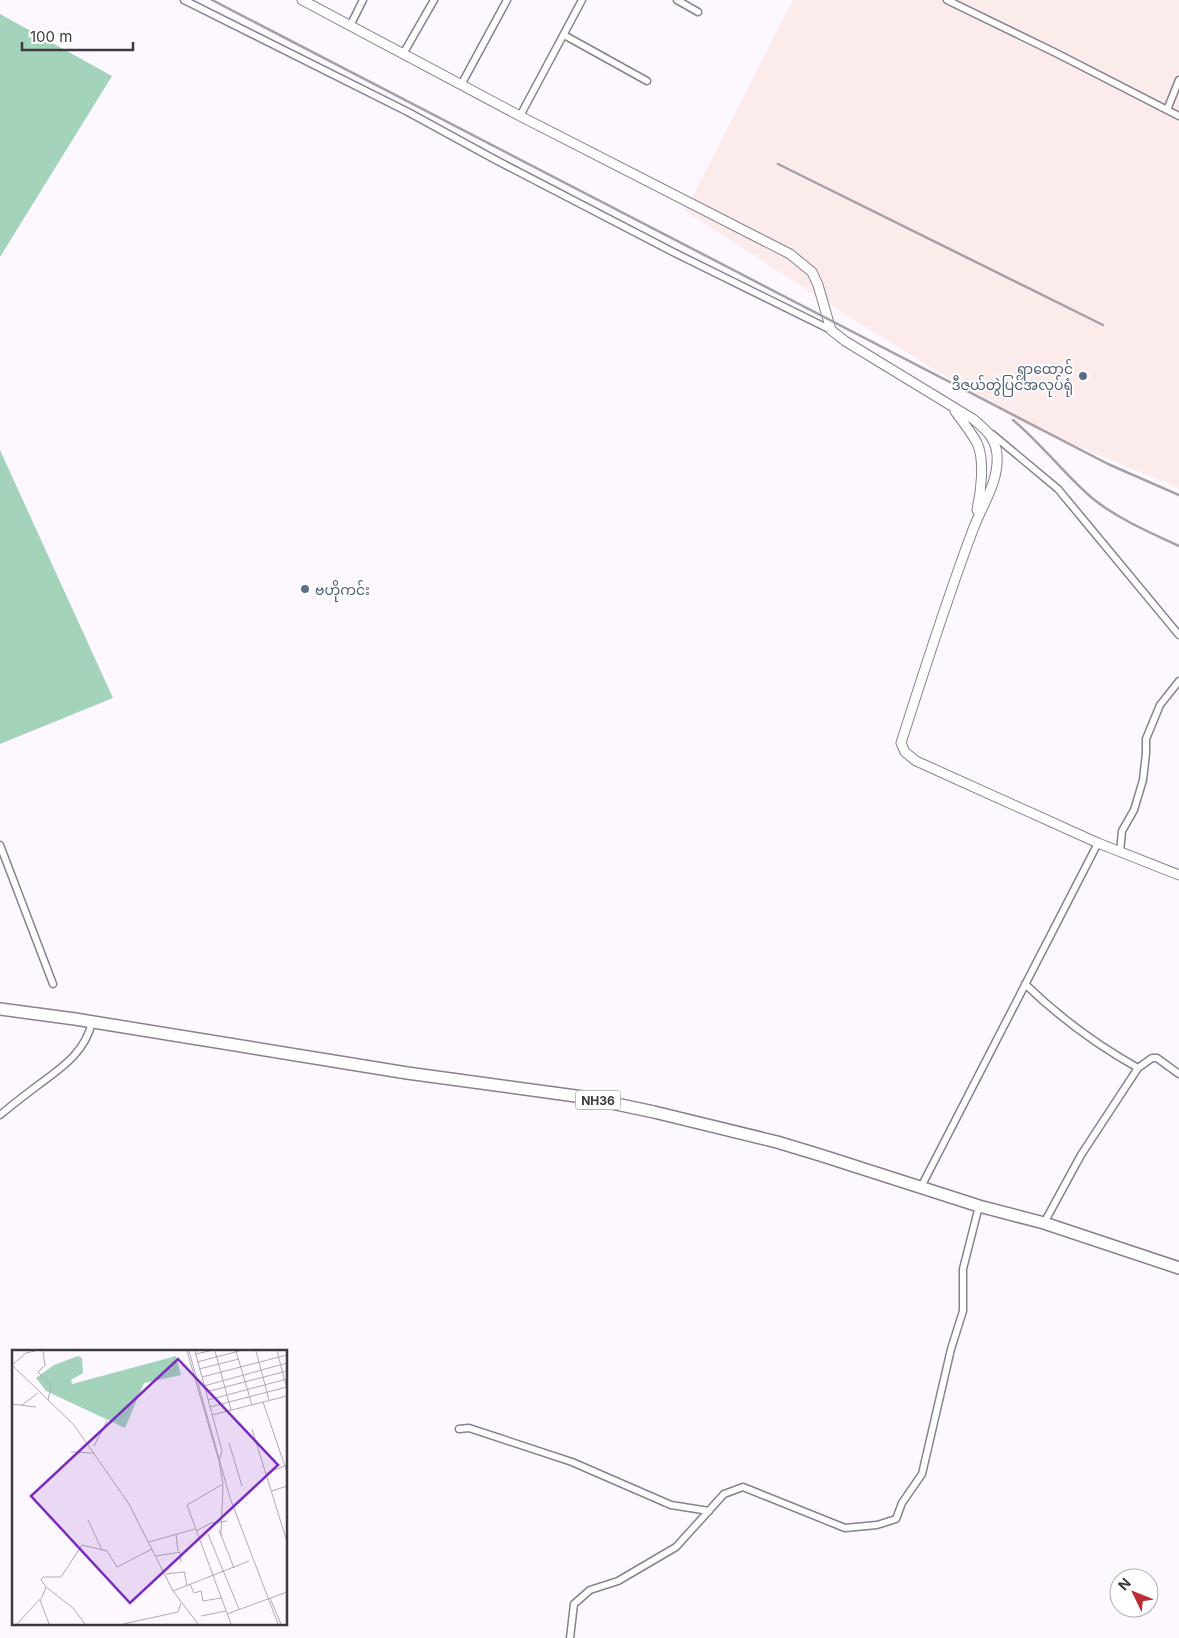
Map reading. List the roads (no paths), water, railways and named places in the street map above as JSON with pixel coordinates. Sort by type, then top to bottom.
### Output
[{"type":"highway","name":"NH36","points":[[0,1009],[407,1073],[583,1097],[777,1142],[979,1206],[1044,1223],[1179,1268]]},
{"type":"street","points":[[184,0],[400,108],[673,252],[831,330],[845,342],[973,419],[1058,489],[1179,635]]},
{"type":"street","points":[[302,0],[520,116],[790,254],[812,272],[818,285],[831,330]]},
{"type":"street","points":[[350,26],[363,0]]},
{"type":"street","points":[[403,54],[434,0]]},
{"type":"street","points":[[461,85],[507,0]]},
{"type":"street","points":[[520,116],[582,0]]},
{"type":"street","points":[[677,0],[698,12]]},
{"type":"street","points":[[947,0],[1179,116]]},
{"type":"street","points":[[564,35],[646,81]]},
{"type":"street","points":[[1167,110],[1179,80]]},
{"type":"street","points":[[953,408],[978,445],[981,491],[974,526]]},
{"type":"street","points":[[988,431],[994,441],[997,454],[995,479],[974,526],[901,743],[905,752],[916,761],[1120,852],[1179,875]]},
{"type":"street","points":[[1120,852],[1122,831],[1134,810],[1143,780],[1146,739],[1160,705],[1179,680]]},
{"type":"street","points":[[921,1187],[1098,842]]},
{"type":"street","points":[[0,845],[54,984]]},
{"type":"street","points":[[1025,984],[1046,1005],[1111,1053],[1138,1068]]},
{"type":"street","points":[[0,1115],[69,1062],[81,1048],[89,1034],[92,1022]]},
{"type":"street","points":[[1044,1223],[1082,1155],[1138,1068],[1152,1058],[1156,1058],[1179,1074]]},
{"type":"street","points":[[570,1638],[574,1604],[590,1590],[618,1581],[676,1547],[724,1494],[743,1487],[845,1528],[878,1525],[896,1519],[902,1503],[922,1474],[963,1311],[963,1269],[979,1206]]},
{"type":"street","points":[[459,1430],[469,1428],[572,1462],[671,1505],[709,1511]]},
{"type":"railway","points":[[212,0],[1108,464],[1179,495]]},
{"type":"railway","points":[[778,164],[1103,325]]},
{"type":"railway","points":[[1013,420],[1102,506],[1123,519],[1179,546]]},
{"type":"place","name":"ရွာထောင် ဒီဇယ်တွဲပြင်အလုပ်ရုံ","points":[[1083,376]]},
{"type":"place","name":"ဗဟိုကင်း","points":[[305,589]]}]
